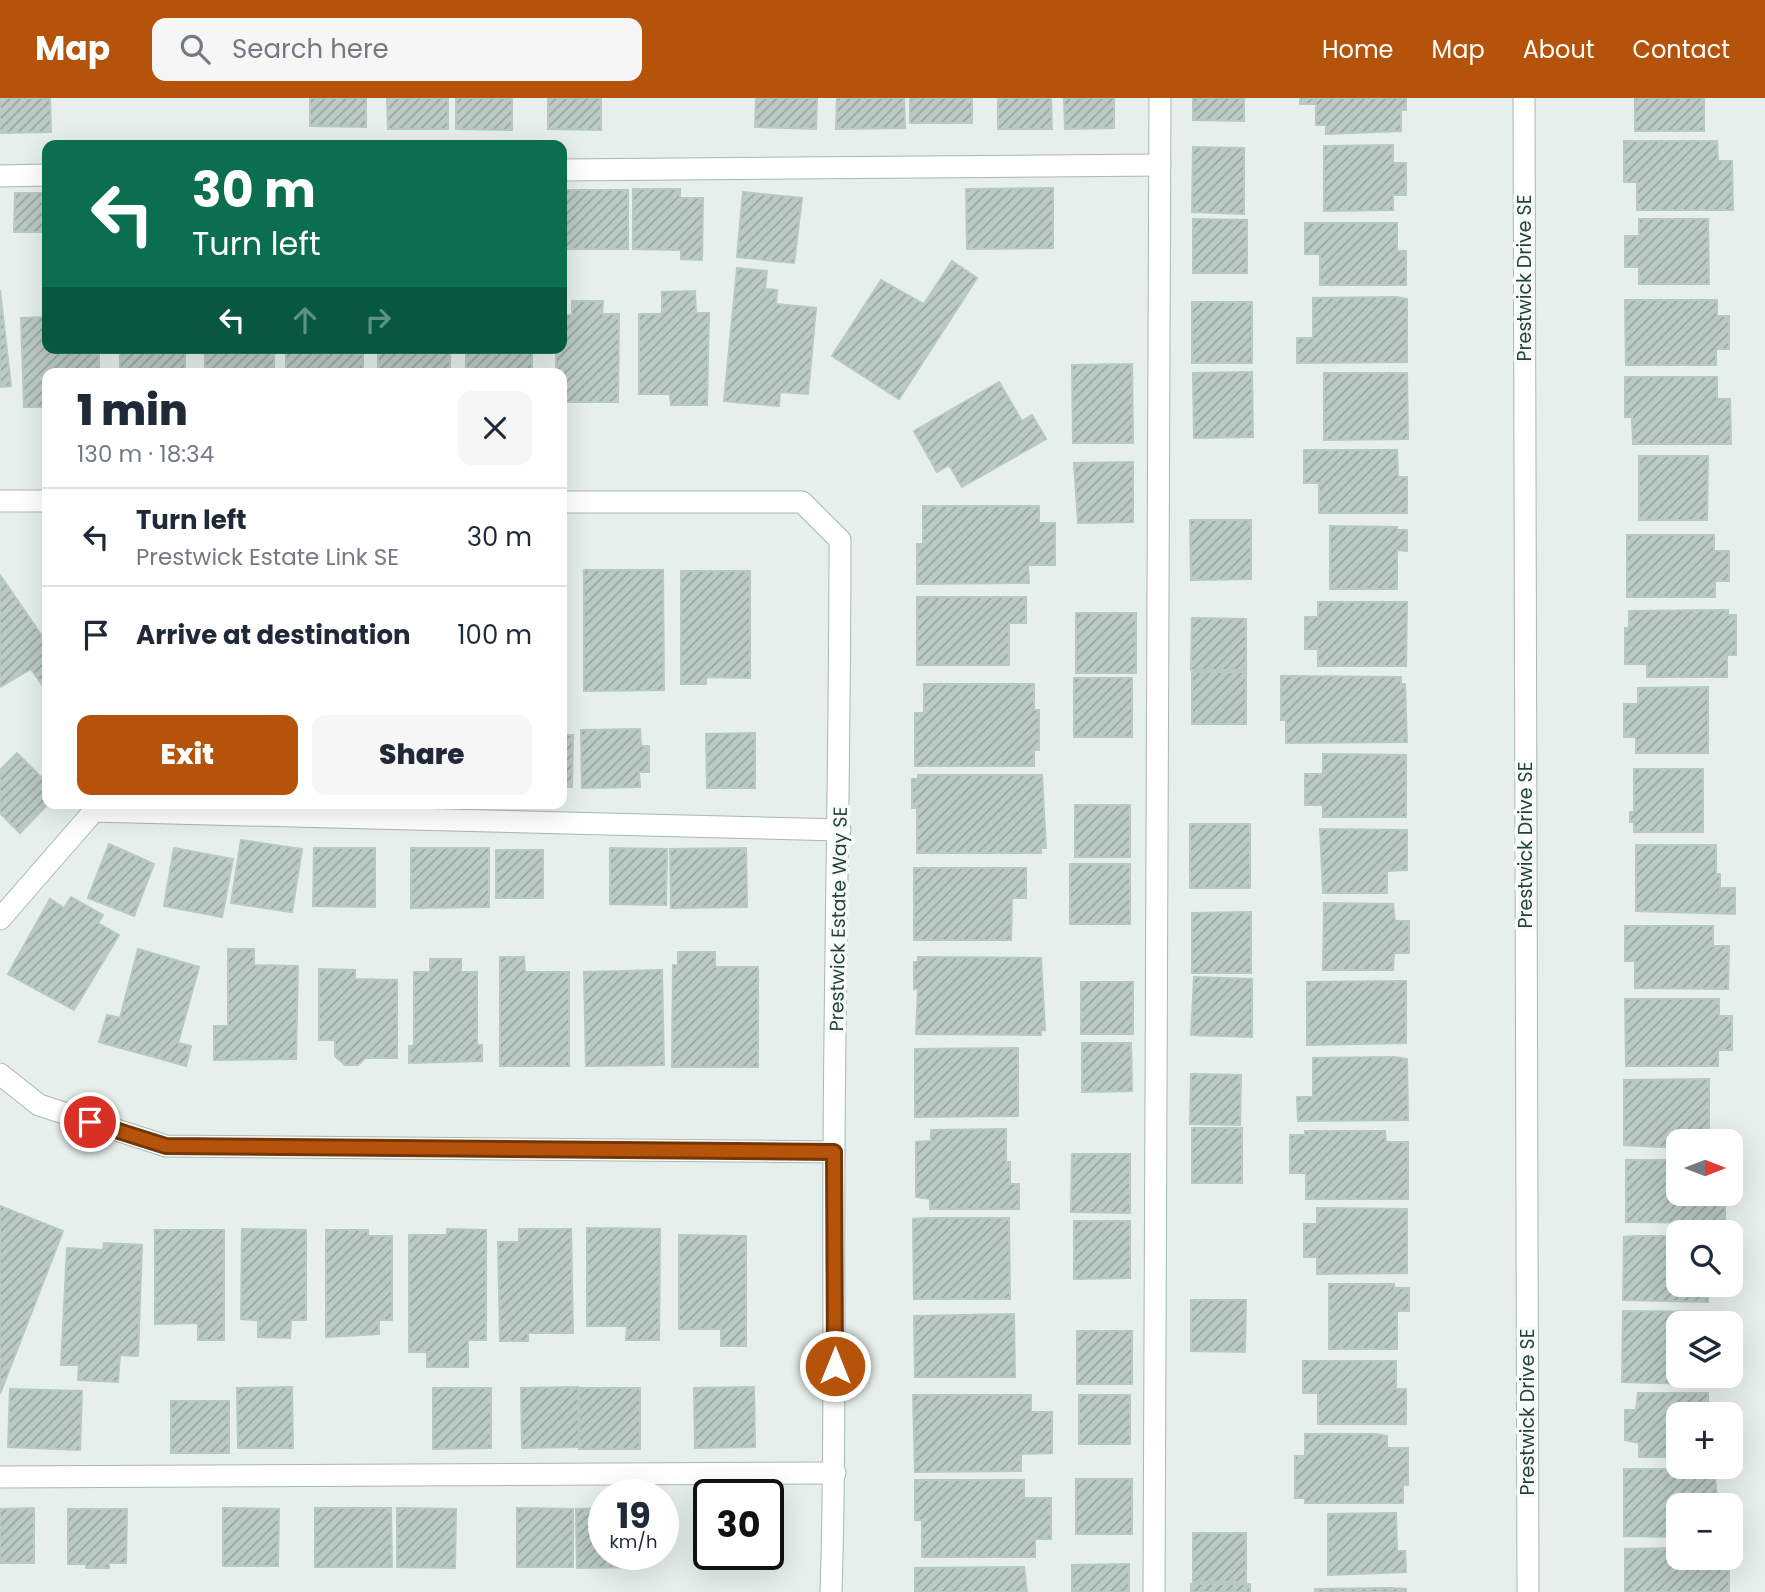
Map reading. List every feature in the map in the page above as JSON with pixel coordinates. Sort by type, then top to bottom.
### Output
[{"type":"street","points":[[1154,1592],[1160,98]]},
{"type":"street","name":"Prestwick Drive SE","points":[[1524,98],[1528,1592]]},
{"type":"street","points":[[567,170],[1160,165]]},
{"type":"street","points":[[0,176],[42,175]]},
{"type":"street","points":[[0,500],[42,501]]},
{"type":"street","name":"Prestwick Estate Way SE","points":[[567,502],[802,502],[840,540],[840,830],[834,1152],[835,1473],[831,1592]]},
{"type":"street","points":[[0,919],[94,811],[840,830]]},
{"type":"street","points":[[0,1074],[39,1105],[166,1146],[834,1152]]},
{"type":"street","points":[[0,1477],[835,1473]]},
{"type":"building","points":[[0,98],[50,98],[51,132],[0,133]]},
{"type":"building","points":[[310,98],[366,98],[366,127],[310,126]]},
{"type":"building","points":[[387,98],[448,98],[448,129],[388,129]]},
{"type":"building","points":[[456,98],[512,98],[512,130],[456,129]]},
{"type":"building","points":[[548,98],[601,98],[601,130],[548,129]]},
{"type":"building","points":[[756,98],[817,98],[816,129],[755,127]]},
{"type":"building","points":[[837,98],[904,98],[905,128],[836,129]]},
{"type":"building","points":[[910,98],[972,98],[972,123],[910,123]]},
{"type":"building","points":[[998,98],[1051,98],[1052,129],[998,129]]},
{"type":"building","points":[[1064,98],[1114,98],[1114,128],[1065,129]]},
{"type":"building","points":[[1193,98],[1244,98],[1244,121],[1193,120]]},
{"type":"building","points":[[1300,98],[1406,98],[1406,110],[1401,110],[1401,131],[1326,134],[1326,125],[1316,125],[1316,104],[1300,104]]},
{"type":"building","points":[[1635,98],[1704,98],[1704,131],[1635,131]]},
{"type":"building","points":[[1624,141],[1717,141],[1718,161],[1732,161],[1733,210],[1637,210],[1637,182],[1624,182]]},
{"type":"building","points":[[1393,145],[1393,163],[1406,163],[1406,195],[1393,195],[1393,210],[1324,211],[1324,146]]},
{"type":"building","points":[[1193,147],[1244,148],[1244,214],[1192,212]]},
{"type":"building","points":[[1053,188],[1053,248],[967,249],[966,189]]},
{"type":"building","points":[[633,189],[680,189],[680,198],[703,198],[702,260],[681,259],[681,250],[633,249]]},
{"type":"building","points":[[567,190],[628,190],[628,249],[567,249]]},
{"type":"building","points":[[743,192],[802,198],[794,263],[737,257]]},
{"type":"building","points":[[15,193],[42,193],[42,232],[14,232]]},
{"type":"building","points":[[1193,219],[1247,220],[1247,273],[1193,273]]},
{"type":"building","points":[[1639,219],[1708,219],[1709,284],[1639,284],[1639,267],[1625,267],[1625,236],[1639,236]]},
{"type":"building","points":[[1305,223],[1397,223],[1397,251],[1406,251],[1406,285],[1320,285],[1320,254],[1305,254]]},
{"type":"building","points":[[952,261],[977,278],[899,399],[832,356],[881,280],[924,304]]},
{"type":"building","points":[[737,268],[767,271],[765,289],[777,290],[776,304],[816,308],[808,394],[780,392],[779,406],[724,401]]},
{"type":"building","points":[[0,290],[11,386],[0,387]]},
{"type":"building","points":[[695,291],[696,313],[709,313],[707,405],[671,405],[670,394],[639,394],[639,314],[662,314],[662,292]]},
{"type":"building","points":[[1313,298],[1407,299],[1407,362],[1297,363],[1297,338],[1313,338]]},
{"type":"building","points":[[1625,300],[1717,300],[1717,316],[1729,316],[1729,349],[1716,349],[1716,365],[1626,365]]},
{"type":"building","points":[[572,301],[603,301],[602,314],[619,314],[618,402],[567,402],[567,368],[556,368],[556,354],[567,354],[567,315],[572,315]]},
{"type":"building","points":[[1192,302],[1252,302],[1252,363],[1192,363]]},
{"type":"building","points":[[42,317],[42,354],[99,354],[99,368],[42,368],[42,407],[24,407],[21,318]]},
{"type":"building","points":[[120,354],[185,354],[185,368],[120,368]]},
{"type":"building","points":[[205,354],[274,354],[274,368],[205,368]]},
{"type":"building","points":[[286,354],[363,354],[363,368],[286,368]]},
{"type":"building","points":[[378,354],[450,354],[450,368],[378,368]]},
{"type":"building","points":[[466,354],[532,354],[532,368],[466,368]]},
{"type":"building","points":[[1132,364],[1133,443],[1073,443],[1072,365]]},
{"type":"building","points":[[1252,372],[1253,437],[1194,438],[1193,373]]},
{"type":"building","points":[[1324,373],[1407,373],[1408,439],[1324,440]]},
{"type":"building","points":[[1625,377],[1717,377],[1717,399],[1730,399],[1731,444],[1633,444],[1632,417],[1625,417]]},
{"type":"building","points":[[999,382],[1022,421],[1032,415],[1046,439],[962,487],[949,465],[937,472],[914,431]]},
{"type":"building","points":[[1304,450],[1397,450],[1398,477],[1407,477],[1407,513],[1319,513],[1319,483],[1304,483]]},
{"type":"building","points":[[1639,456],[1708,456],[1707,520],[1639,520]]},
{"type":"building","points":[[1133,462],[1133,522],[1078,523],[1074,463]]},
{"type":"building","points":[[923,506],[1039,506],[1039,523],[1055,523],[1055,565],[1028,565],[1029,583],[917,584],[917,544],[923,544]]},
{"type":"building","points":[[1190,520],[1251,520],[1251,579],[1191,580]]},
{"type":"building","points":[[1330,526],[1397,527],[1397,530],[1407,530],[1407,551],[1397,550],[1397,589],[1330,589]]},
{"type":"building","points":[[1627,535],[1714,535],[1714,551],[1729,551],[1729,581],[1715,581],[1715,597],[1627,597]]},
{"type":"building","points":[[584,570],[663,570],[664,690],[584,691]]},
{"type":"building","points":[[681,571],[750,571],[750,678],[706,677],[706,684],[681,684]]},
{"type":"building","points":[[0,575],[42,636],[42,685],[31,669],[0,687]]},
{"type":"building","points":[[917,597],[1026,597],[1026,623],[1009,623],[1009,665],[917,665]]},
{"type":"building","points":[[1318,602],[1407,602],[1406,666],[1318,666],[1318,649],[1305,649],[1305,617],[1318,617]]},
{"type":"building","points":[[1728,610],[1728,615],[1736,615],[1736,655],[1727,655],[1727,677],[1647,677],[1647,664],[1625,664],[1625,628],[1629,628],[1629,611]]},
{"type":"building","points":[[1076,613],[1136,613],[1136,673],[1076,673]]},
{"type":"building","points":[[1192,618],[1246,619],[1246,670],[1191,670]]},
{"type":"building","points":[[1192,672],[1246,672],[1246,724],[1192,724]]},
{"type":"building","points":[[1281,676],[1401,677],[1401,684],[1405,684],[1407,742],[1286,743],[1286,720],[1281,720]]},
{"type":"building","points":[[1074,678],[1132,678],[1132,737],[1074,737]]},
{"type":"building","points":[[924,684],[1034,684],[1034,710],[1039,710],[1039,750],[1034,750],[1034,766],[915,766],[915,713],[924,713]]},
{"type":"building","points":[[1708,687],[1708,753],[1636,753],[1636,737],[1624,737],[1624,704],[1638,704],[1638,688]]},
{"type":"building","points":[[640,729],[641,746],[649,746],[649,772],[639,772],[640,787],[582,788],[581,730]]},
{"type":"building","points":[[755,733],[755,788],[707,788],[706,734]]},
{"type":"building","points":[[567,735],[573,735],[572,787],[567,787]]},
{"type":"building","points":[[17,753],[42,778],[43,809],[20,833],[0,813],[0,770]]},
{"type":"building","points":[[1323,754],[1406,755],[1406,817],[1323,817],[1323,805],[1305,805],[1305,774],[1323,774]]},
{"type":"building","points":[[1634,769],[1703,769],[1703,832],[1634,832],[1630,812],[1634,812]]},
{"type":"building","points":[[918,775],[1042,775],[1046,848],[1041,848],[1041,853],[917,853],[917,808],[912,808],[912,779],[918,779]]},
{"type":"building","points":[[1075,805],[1130,805],[1130,857],[1075,857]]},
{"type":"building","points":[[1190,824],[1250,824],[1250,888],[1190,888]]},
{"type":"building","points":[[1320,829],[1407,830],[1407,870],[1387,871],[1387,893],[1323,893]]},
{"type":"building","points":[[241,840],[302,849],[292,912],[231,903]]},
{"type":"building","points":[[109,844],[154,864],[134,916],[88,898]]},
{"type":"building","points":[[1636,845],[1716,845],[1716,874],[1720,874],[1720,888],[1735,888],[1735,914],[1636,911]]},
{"type":"building","points":[[174,848],[233,859],[222,917],[164,906]]},
{"type":"building","points":[[314,848],[375,848],[375,907],[313,906]]},
{"type":"building","points":[[411,848],[489,848],[489,907],[411,908]]},
{"type":"building","points":[[610,848],[667,849],[666,905],[610,904]]},
{"type":"building","points":[[746,848],[747,907],[671,908],[670,849]]},
{"type":"building","points":[[496,850],[543,850],[543,898],[496,898]]},
{"type":"building","points":[[1070,864],[1130,864],[1130,924],[1070,924]]},
{"type":"building","points":[[914,868],[1026,868],[1026,898],[1012,898],[1011,940],[914,940]]},
{"type":"building","points":[[71,897],[103,915],[98,923],[119,935],[74,1010],[8,974],[50,899],[64,908]]},
{"type":"building","points":[[1324,903],[1393,904],[1395,921],[1409,921],[1409,953],[1394,953],[1393,970],[1323,970]]},
{"type":"building","points":[[1251,912],[1251,973],[1192,973],[1192,913]]},
{"type":"building","points":[[1625,926],[1713,926],[1713,946],[1729,946],[1728,989],[1635,988],[1635,961],[1625,961]]},
{"type":"building","points":[[138,949],[199,967],[178,1043],[191,1046],[186,1066],[99,1042],[107,1015],[120,1018]]},
{"type":"building","points":[[228,949],[254,949],[254,965],[298,966],[296,1059],[214,1060],[214,1026],[228,1026]]},
{"type":"building","points":[[678,952],[715,952],[715,967],[758,967],[758,1067],[672,1067],[673,965],[678,965]]},
{"type":"building","points":[[500,957],[524,957],[525,972],[569,972],[569,1066],[500,1066]]},
{"type":"building","points":[[918,957],[1041,958],[1045,1030],[1041,1030],[1041,1035],[916,1034],[918,989],[914,989],[914,962],[918,962]]},
{"type":"building","points":[[430,959],[461,959],[461,972],[477,972],[477,1045],[482,1045],[482,1061],[409,1063],[409,1046],[414,1046],[414,972],[430,972]]},
{"type":"building","points":[[319,969],[355,970],[355,979],[397,980],[397,1058],[365,1058],[358,1065],[345,1065],[335,1056],[335,1040],[319,1040]]},
{"type":"building","points":[[662,970],[664,1065],[586,1066],[584,972]]},
{"type":"building","points":[[1194,977],[1252,979],[1252,1037],[1191,1035]]},
{"type":"building","points":[[1406,981],[1406,1043],[1307,1045],[1307,982]]},
{"type":"building","points":[[1081,982],[1133,982],[1133,1034],[1081,1034]]},
{"type":"building","points":[[1625,999],[1719,999],[1719,1016],[1732,1016],[1732,1050],[1718,1050],[1718,1066],[1626,1066]]},
{"type":"building","points":[[1082,1043],[1131,1043],[1132,1091],[1082,1092]]},
{"type":"building","points":[[1018,1048],[1018,1116],[915,1117],[915,1049]]},
{"type":"building","points":[[1313,1058],[1407,1059],[1408,1120],[1298,1121],[1297,1097],[1313,1097]]},
{"type":"building","points":[[1191,1074],[1241,1075],[1240,1125],[1190,1124]]},
{"type":"building","points":[[1709,1079],[1709,1129],[1666,1129],[1666,1147],[1624,1145],[1624,1080]]},
{"type":"building","points":[[1192,1128],[1242,1128],[1242,1183],[1192,1183]]},
{"type":"building","points":[[1006,1129],[1006,1162],[1010,1162],[1010,1184],[1019,1184],[1019,1209],[930,1209],[930,1199],[916,1197],[916,1142],[931,1141],[931,1130]]},
{"type":"building","points":[[1305,1131],[1385,1131],[1386,1142],[1408,1142],[1408,1199],[1306,1199],[1306,1173],[1290,1173],[1290,1135],[1305,1135]]},
{"type":"building","points":[[1072,1154],[1130,1154],[1130,1213],[1071,1212]]},
{"type":"building","points":[[1626,1160],[1666,1160],[1666,1206],[1725,1206],[1725,1220],[1626,1222]]},
{"type":"building","points":[[0,1206],[63,1231],[0,1394]]},
{"type":"building","points":[[1317,1208],[1407,1209],[1407,1273],[1317,1274],[1317,1257],[1304,1257],[1304,1224],[1317,1224]]},
{"type":"building","points":[[1009,1218],[1010,1299],[914,1299],[913,1219]]},
{"type":"building","points":[[1074,1221],[1130,1221],[1130,1278],[1074,1279]]},
{"type":"building","points":[[587,1228],[660,1229],[659,1340],[626,1340],[627,1326],[587,1326]]},
{"type":"building","points":[[242,1229],[306,1230],[306,1320],[291,1320],[290,1338],[258,1337],[258,1320],[241,1319]]},
{"type":"building","points":[[447,1229],[486,1230],[486,1340],[468,1340],[468,1367],[427,1367],[427,1352],[409,1352],[409,1235],[447,1235]]},
{"type":"building","points":[[519,1229],[571,1229],[573,1333],[528,1333],[528,1341],[500,1341],[498,1242],[519,1242]]},
{"type":"building","points":[[155,1230],[224,1230],[224,1340],[198,1340],[198,1323],[155,1324]]},
{"type":"building","points":[[326,1230],[368,1230],[368,1236],[392,1236],[392,1320],[379,1320],[379,1334],[326,1337]]},
{"type":"building","points":[[679,1235],[746,1236],[746,1346],[721,1346],[721,1329],[679,1329]]},
{"type":"building","points":[[1666,1236],[1666,1297],[1708,1297],[1708,1302],[1623,1300],[1624,1237]]},
{"type":"building","points":[[104,1243],[142,1245],[138,1356],[120,1355],[118,1382],[78,1380],[79,1365],[61,1365],[67,1248],[103,1250]]},
{"type":"building","points":[[1329,1284],[1394,1284],[1394,1288],[1409,1288],[1409,1311],[1397,1311],[1397,1349],[1329,1349]]},
{"type":"building","points":[[1191,1300],[1246,1300],[1245,1352],[1191,1351]]},
{"type":"building","points":[[1623,1311],[1666,1311],[1666,1383],[1622,1382]]},
{"type":"building","points":[[1014,1314],[1015,1377],[915,1377],[914,1316]]},
{"type":"building","points":[[1077,1331],[1132,1331],[1132,1384],[1077,1384]]},
{"type":"building","points":[[1303,1361],[1396,1361],[1396,1389],[1406,1389],[1406,1424],[1318,1424],[1318,1393],[1303,1393]]},
{"type":"building","points":[[292,1387],[293,1448],[238,1448],[237,1388]]},
{"type":"building","points":[[578,1387],[579,1447],[522,1448],[521,1388]]},
{"type":"building","points":[[754,1387],[755,1447],[695,1448],[694,1388]]},
{"type":"building","points":[[433,1388],[491,1388],[491,1448],[433,1449]]},
{"type":"building","points":[[579,1388],[640,1388],[640,1449],[579,1449]]},
{"type":"building","points":[[10,1389],[82,1391],[80,1450],[8,1447]]},
{"type":"building","points":[[1638,1393],[1708,1393],[1708,1402],[1666,1402],[1666,1457],[1639,1457],[1639,1443],[1625,1440],[1625,1410],[1636,1410]]},
{"type":"building","points":[[913,1395],[1031,1395],[1031,1412],[1052,1412],[1052,1453],[1021,1454],[1021,1471],[915,1472]]},
{"type":"building","points":[[1079,1395],[1130,1395],[1130,1444],[1079,1444]]},
{"type":"building","points":[[171,1401],[229,1401],[229,1453],[171,1453]]},
{"type":"building","points":[[1305,1434],[1376,1434],[1387,1436],[1387,1448],[1408,1448],[1408,1485],[1403,1485],[1403,1503],[1305,1503],[1305,1498],[1295,1498],[1295,1456],[1305,1456]]},
{"type":"building","points":[[1624,1469],[1666,1469],[1666,1479],[1715,1479],[1717,1493],[1666,1493],[1666,1537],[1624,1536]]},
{"type":"building","points":[[1076,1479],[1132,1479],[1132,1534],[1076,1534]]},
{"type":"building","points":[[915,1480],[1024,1480],[1024,1498],[1051,1498],[1051,1539],[1035,1539],[1035,1557],[922,1557],[922,1520],[915,1520]]},
{"type":"building","points":[[34,1508],[34,1563],[0,1563],[0,1509]]},
{"type":"building","points":[[223,1508],[279,1509],[278,1566],[223,1566]]},
{"type":"building","points":[[315,1508],[391,1508],[392,1567],[315,1567]]},
{"type":"building","points":[[397,1508],[456,1509],[455,1568],[397,1567]]},
{"type":"building","points":[[517,1508],[573,1509],[573,1567],[517,1567]]},
{"type":"building","points":[[68,1509],[127,1509],[126,1563],[109,1563],[109,1568],[86,1568],[86,1564],[68,1564]]},
{"type":"building","points":[[576,1509],[588,1509],[588,1568],[577,1568]]},
{"type":"building","points":[[1396,1513],[1397,1551],[1405,1551],[1406,1572],[1328,1575],[1328,1514]]},
{"type":"building","points":[[1193,1533],[1246,1533],[1246,1582],[1193,1582]]},
{"type":"building","points":[[1666,1548],[1666,1570],[1729,1570],[1729,1592],[1625,1592],[1625,1549]]},
{"type":"building","points":[[1129,1564],[1129,1592],[1072,1592],[1072,1565]]},
{"type":"building","points":[[1024,1567],[1027,1592],[915,1592],[915,1568]]},
{"type":"building","points":[[1191,1584],[1250,1584],[1250,1592],[1191,1592]]},
{"type":"building","points":[[1315,1589],[1406,1589],[1406,1592],[1315,1592]]},
{"type":"route","points":[[90,1122],[166,1146],[345,1150],[834,1152],[835,1366]]}]
